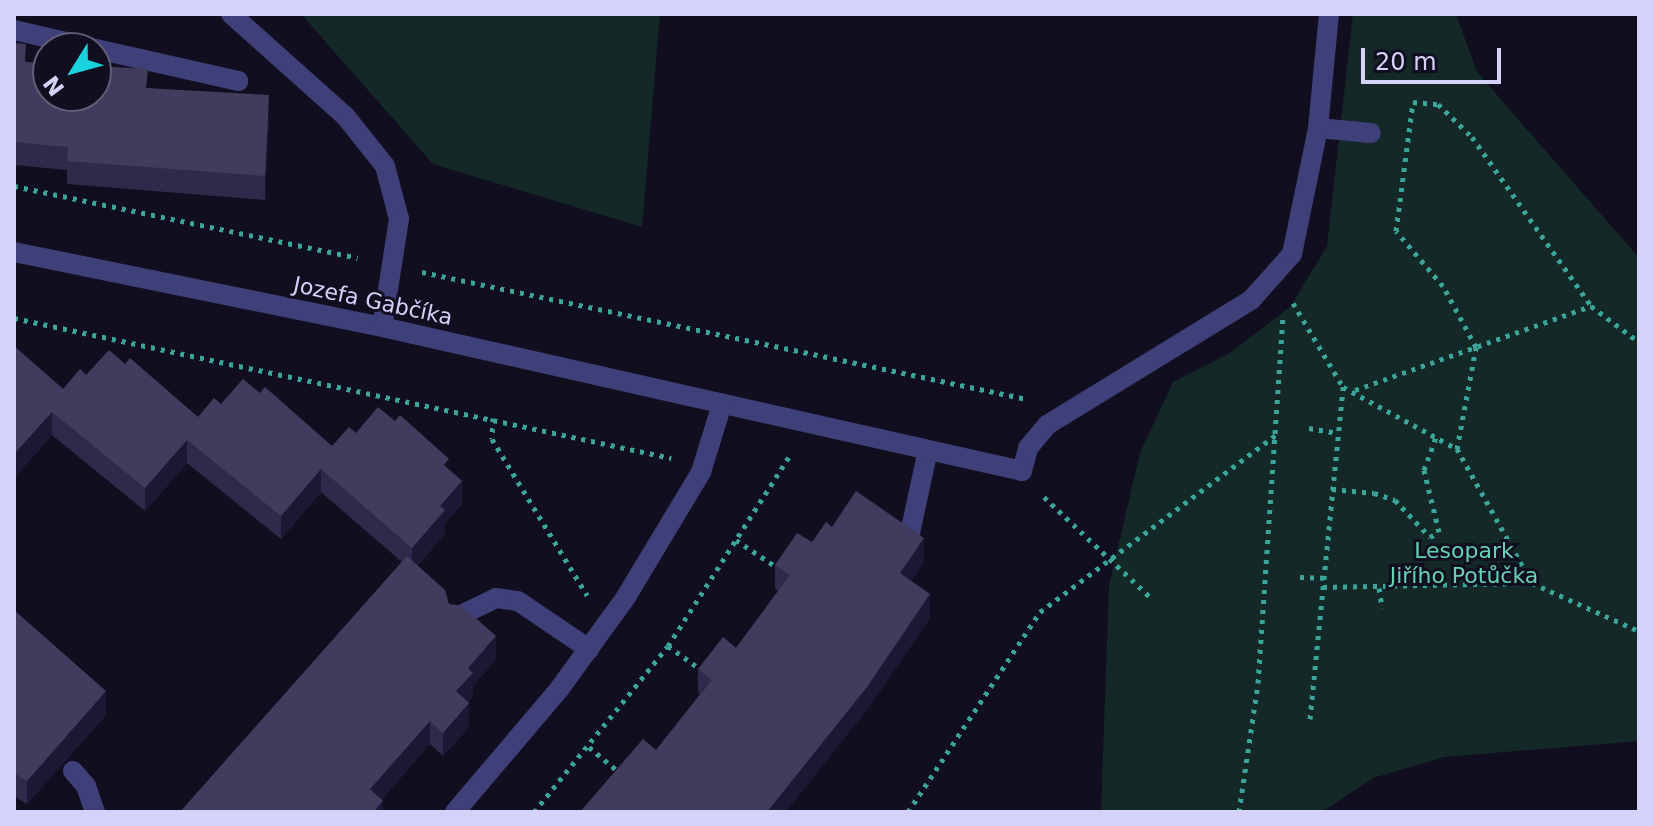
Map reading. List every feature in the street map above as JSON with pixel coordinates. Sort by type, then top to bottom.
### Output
[{"type":"street","points":[[231,14],[346,117],[385,166],[399,219],[382,327]]},
{"type":"street","points":[[1072,408],[1281,281],[1300,228],[1318,128],[1329,14]]},
{"type":"street","points":[[112,52],[238,81]]},
{"type":"street","points":[[1318,128],[1371,133]]},
{"type":"street","name":"Jozefa Gabčíka","points":[[14,252],[382,327],[1022,471],[1036,435],[1072,408]]},
{"type":"street","points":[[455,812],[605,627],[703,466],[722,404]]},
{"type":"street","points":[[910,533],[928,450]]},
{"type":"street","points":[[457,617],[488,601],[518,601],[589,649]]},
{"type":"street","points":[[73,771],[86,786],[95,812]]},
{"type":"path","points":[[1457,449],[1476,347],[1443,286],[1396,231],[1413,102],[1438,104],[1472,137],[1591,306],[1639,342]]},
{"type":"path","points":[[14,186],[1072,408]]},
{"type":"path","points":[[1281,281],[1343,387],[1310,719]]},
{"type":"path","points":[[1239,812],[1258,683],[1278,433],[1281,281]]},
{"type":"path","points":[[1355,390],[1591,306]]},
{"type":"path","points":[[14,318],[493,418],[703,466]]},
{"type":"path","points":[[1343,387],[1355,390],[1457,449],[1532,583]]},
{"type":"path","points":[[493,418],[492,439],[605,627]]},
{"type":"path","points":[[1309,428],[1338,433]]},
{"type":"path","points":[[908,812],[1040,612],[1278,433]]},
{"type":"path","points":[[1332,489],[1374,493],[1395,500],[1430,537],[1439,532],[1424,470],[1436,437]]},
{"type":"path","points":[[534,812],[668,646],[793,450]]},
{"type":"path","points":[[1040,494],[1151,598]]},
{"type":"path","points":[[736,540],[786,573]]},
{"type":"path","points":[[1300,577],[1324,578]]},
{"type":"path","points":[[1323,587],[1532,583],[1639,631]]},
{"type":"path","points":[[1379,588],[1382,608]]},
{"type":"path","points":[[668,646],[710,676]]},
{"type":"path","points":[[589,747],[628,779]]},
{"type":"green space","points":[[301,14],[660,14],[642,227],[433,164]]},
{"type":"green space","name":"Lesopark Jiřího Potůčka","points":[[1353,14],[1456,14],[1477,72],[1639,258],[1639,741],[1444,757],[1373,778],[1322,812],[1101,812],[1109,585],[1140,453],[1173,382],[1230,353],[1291,306],[1327,246]]},
{"type":"building","points":[[14,43],[26,44],[25,62],[32,62],[32,112],[112,112],[112,67],[148,69],[146,88],[269,95],[265,176],[67,161],[68,147],[14,142]]},
{"type":"building","points":[[14,346],[63,389],[80,369],[86,375],[109,350],[125,364],[130,358],[198,417],[214,398],[221,404],[243,379],[260,393],[265,387],[332,446],[349,427],[356,433],[378,407],[395,421],[400,415],[449,459],[444,465],[462,481],[440,506],[445,510],[412,548],[321,469],[281,516],[187,440],[145,488],[52,412],[14,454]]},
{"type":"building","points":[[856,491],[924,538],[900,573],[930,594],[867,687],[767,812],[580,812],[643,739],[656,750],[712,680],[698,669],[723,637],[736,648],[790,575],[775,565],[797,533],[812,542],[826,522],[832,527]]},
{"type":"building","points":[[407,556],[445,590],[449,604],[462,606],[496,636],[468,668],[473,673],[456,691],[469,703],[443,733],[430,721],[370,789],[383,801],[373,812],[180,812]]},
{"type":"building","points":[[14,610],[106,691],[27,781],[14,773]]}]
